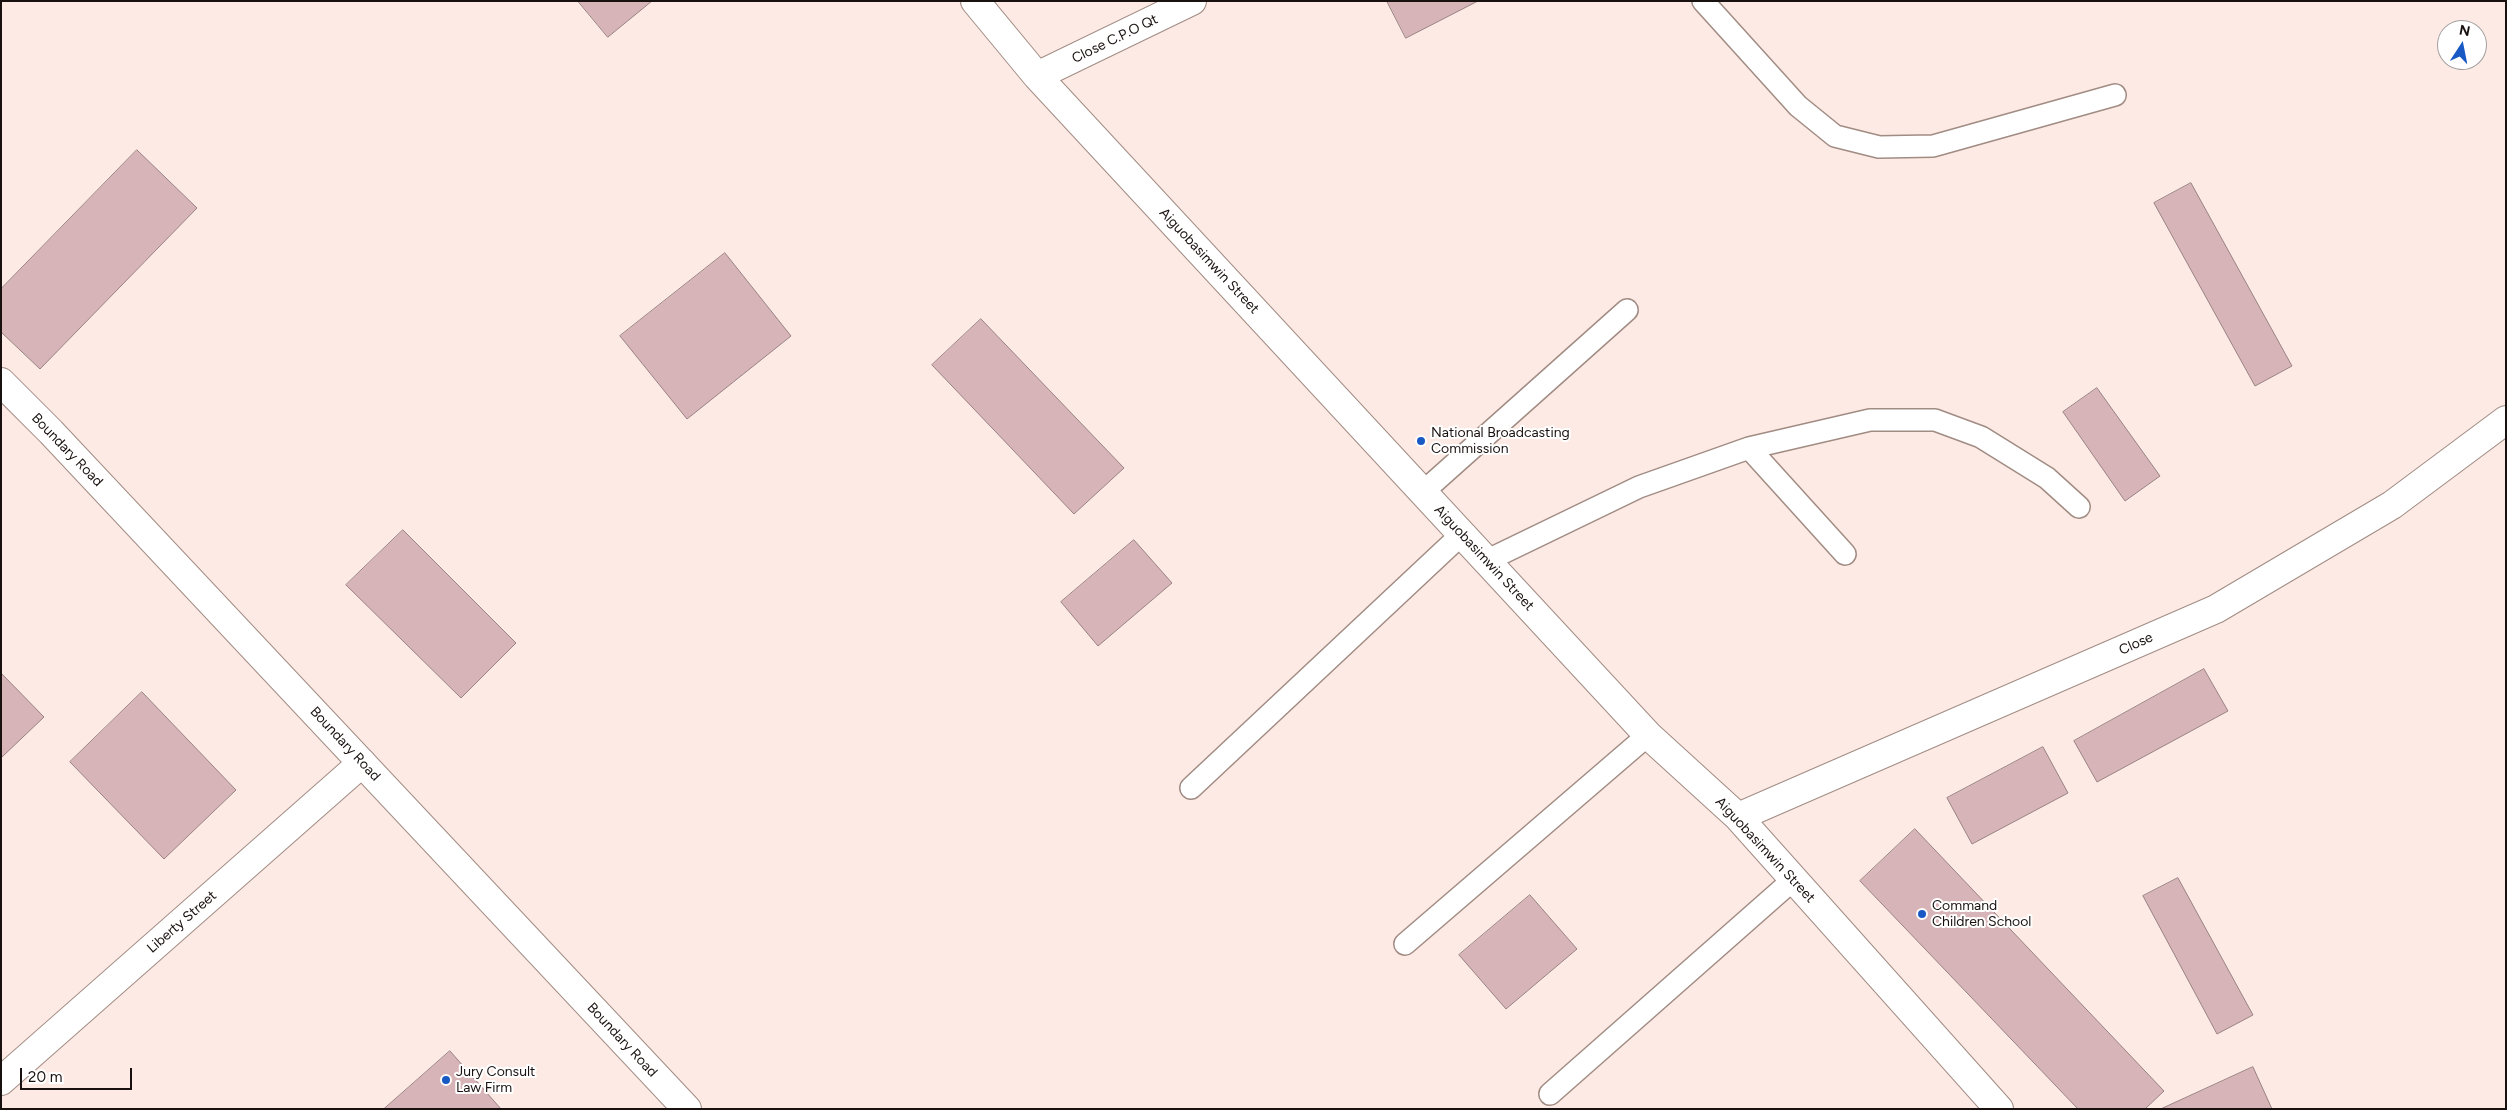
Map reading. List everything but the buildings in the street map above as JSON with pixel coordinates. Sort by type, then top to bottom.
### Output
[{"type":"street","name":"Aiguobasimwin Street","points":[[975,1],[1037,76],[1648,735],[1738,817],[1999,1109]]},
{"type":"street","name":"Close C.P.O Qt","points":[[1037,76],[1192,1]]},
{"type":"street","name":"Boundary Road","points":[[1,382],[687,1109]]},
{"type":"street","name":"Close","points":[[1738,817],[2216,609],[2392,505],[2506,420]]},
{"type":"street","name":"Liberty Street","points":[[1,1081],[362,763]]},
{"type":"lane","points":[[1703,1],[1798,106],[1835,136],[1879,147],[1933,146],[2115,95]]},
{"type":"lane","points":[[1422,492],[1627,310]]},
{"type":"lane","points":[[1486,561],[1639,487],[1749,448],[1870,420],[1935,420],[1981,437],[2047,478],[2079,507]]},
{"type":"lane","points":[[1749,448],[1845,554]]},
{"type":"lane","points":[[1191,788],[1462,534]]},
{"type":"lane","points":[[1406,944],[1648,735]]},
{"type":"lane","points":[[1550,1094],[1794,879]]},
{"type":"place","name":"National Broadcasting Commission","points":[[1421,441]]},
{"type":"place","name":"Command Children School","points":[[1922,914]]},
{"type":"place","name":"Jury Consult Law Firm","points":[[446,1080]]}]
